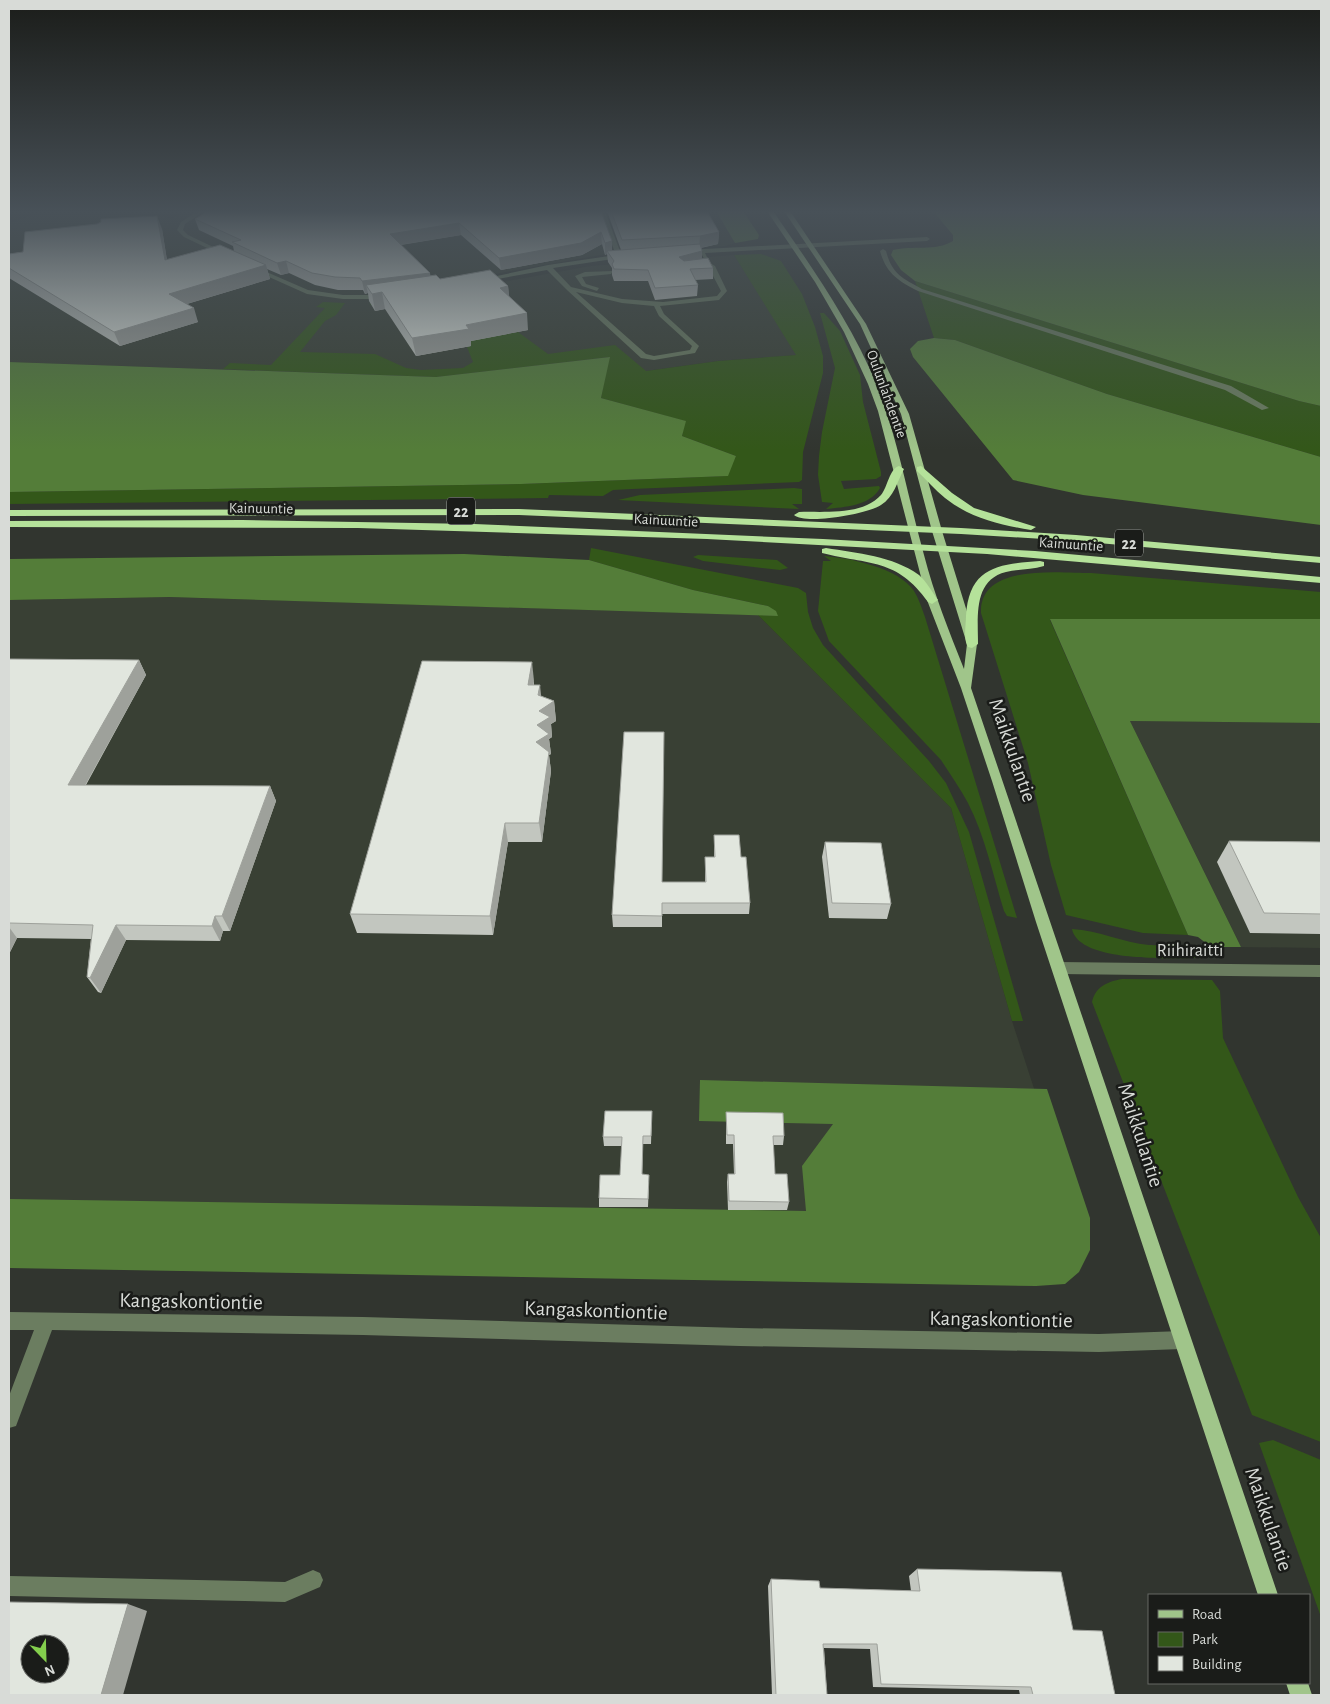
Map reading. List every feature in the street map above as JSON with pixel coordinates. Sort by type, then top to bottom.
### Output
[{"type":"highway","points":[[701,518],[838,514],[864,509],[885,497],[899,469]]},
{"type":"highway","points":[[921,469],[952,498],[992,520],[1076,538]]},
{"type":"highway","name":"Kainuuntie","points":[[9,513],[510,512],[701,518],[1076,538],[1321,560]]},
{"type":"highway","name":"Kainuuntie","points":[[9,524],[262,522],[559,530],[942,548],[1321,580]]},
{"type":"highway","points":[[763,540],[847,554],[898,569],[917,580],[932,600]]},
{"type":"highway","points":[[972,644],[971,606],[975,588],[984,578],[996,572],[1023,565],[1092,560]]},
{"type":"main road","name":"Oulunlahdentie","points":[[824,291],[853,342],[881,408],[899,469],[918,547]]},
{"type":"main road","name":"Oulunlahdentie","points":[[841,291],[863,324],[905,414],[937,531]]},
{"type":"main road","name":"Maikkulantie","points":[[937,531],[972,644],[966,690]]},
{"type":"main road","name":"Maikkulantie","points":[[918,547],[932,600],[966,690],[1018,839],[1042,923],[1059,968],[1268,1594]]},
{"type":"street","points":[[304,291],[342,297],[396,295]]},
{"type":"street","points":[[571,291],[644,356],[654,358],[693,352],[696,346],[661,315],[656,304]]},
{"type":"street","points":[[576,291],[614,299],[656,304],[702,302],[719,298],[724,291]]},
{"type":"street","points":[[602,291],[612,293],[616,296],[614,299]]},
{"type":"street","points":[[922,291],[1228,388],[1265,408]]},
{"type":"street","name":"Riihiraitti","points":[[1059,968],[1321,971]]},
{"type":"street","name":"Kangaskontiontie","points":[[9,1321],[363,1326],[740,1337],[1099,1343],[1182,1340]]},
{"type":"street","points":[[9,1419],[46,1322]]},
{"type":"street","points":[[9,1586],[285,1592],[313,1580]]},
{"type":"shaded area","points":[[9,291],[439,291],[442,293],[456,291],[756,291],[797,355],[718,361],[646,371],[436,377],[9,362]]},
{"type":"shaded area","points":[[170,597],[758,615],[951,808],[1012,1021],[1073,1208],[9,1268],[9,600]]},
{"type":"shaded area","points":[[1130,721],[1321,723],[1321,948],[1241,947]]},
{"type":"green space","points":[[458,291],[472,291],[454,294],[470,309],[465,311],[491,337],[518,332],[548,354],[615,345],[646,371],[718,361],[796,355],[756,291],[800,291],[815,327],[823,356],[823,373],[803,452],[802,480],[799,482],[613,490],[603,496],[549,495],[548,498],[9,504],[9,492],[521,484],[727,476],[736,456],[682,436],[685,421],[601,398],[609,357],[436,377],[223,369],[230,363],[271,365],[325,308],[316,307],[323,302],[345,303],[336,315],[325,321],[300,352],[375,354],[406,368],[421,370],[463,368],[473,362],[467,347],[471,346],[435,297],[373,306],[369,304],[407,300]]},
{"type":"green space","points":[[918,291],[945,291],[1299,401],[1321,406],[1321,457],[1107,394],[955,340],[934,338]]},
{"type":"green space","points":[[945,291],[1321,291],[1321,406],[1299,401]]},
{"type":"green space","points":[[820,313],[824,313],[840,331],[860,375],[863,402],[881,472],[881,476],[876,479],[841,481],[844,489],[879,486],[880,488],[876,494],[870,499],[856,504],[826,509],[833,503],[822,502],[818,475],[819,456],[835,368]]},
{"type":"green space","points":[[934,338],[955,340],[1107,394],[1321,457],[1321,525],[1083,495],[1013,480],[913,357],[910,349],[918,341]]},
{"type":"green space","points":[[610,357],[601,398],[686,421],[682,436],[736,456],[728,476],[521,484],[9,492],[9,362],[436,377]]},
{"type":"green space","points":[[802,489],[802,504],[792,504],[799,509],[618,500],[640,495]]},
{"type":"green space","points":[[591,548],[798,588],[806,593],[808,612],[813,628],[823,645],[929,761],[946,783],[969,832],[1023,1021],[1012,1021],[951,808],[758,615],[778,616],[768,606],[693,590],[589,560]]},
{"type":"green space","points":[[464,554],[589,560],[693,590],[768,606],[776,611],[778,616],[170,597],[9,600],[9,559]]},
{"type":"green space","points":[[698,555],[777,560],[788,568],[780,570],[703,561],[693,557]]},
{"type":"green space","points":[[824,556],[847,559],[886,570],[907,583],[916,594],[925,617],[1017,918],[1007,916],[1004,911],[984,842],[974,816],[962,792],[941,760],[829,641],[818,611],[823,561],[831,561]]},
{"type":"green space","points":[[1041,572],[1091,573],[1321,592],[1321,619],[1050,620],[1188,935],[1143,933],[1066,915],[1051,865],[1028,763],[981,613],[984,597],[993,586],[1006,578]]},
{"type":"green space","points":[[1050,619],[1321,619],[1321,723],[1130,721],[1241,947],[1211,947],[1198,937],[1188,935]]},
{"type":"green space","points":[[1072,929],[1139,944],[1184,945],[1197,949],[1202,953],[1198,958],[1149,958],[1108,953],[1091,948],[1078,940]]},
{"type":"green space","points":[[1122,979],[1212,980],[1220,991],[1223,1038],[1298,1197],[1321,1238],[1321,1442],[1252,1415],[1092,1002],[1099,988]]},
{"type":"green space","points":[[700,1080],[1047,1089],[1090,1218],[1090,1250],[1079,1272],[1065,1284],[1036,1286],[9,1268],[9,1199],[806,1211],[802,1166],[833,1124],[699,1121]]},
{"type":"green space","points":[[1273,1440],[1321,1460],[1321,1617],[1259,1443]]},
{"type":"building","points":[[46,291],[181,291],[169,294],[194,308],[114,332]]},
{"type":"building","points":[[370,291],[503,291],[527,313],[466,325],[469,329],[412,338],[382,292],[372,294]]},
{"type":"building","points":[[9,659],[139,660],[68,785],[270,786],[222,916],[215,916],[212,926],[116,925],[90,978],[87,977],[93,925],[9,923]]},
{"type":"building","points":[[422,661],[532,662],[528,685],[540,685],[538,695],[554,701],[539,711],[550,717],[537,725],[549,734],[536,742],[549,752],[539,823],[505,823],[490,916],[350,914]]},
{"type":"building","points":[[624,732],[664,732],[662,882],[706,882],[705,857],[715,857],[714,835],[739,835],[741,857],[746,857],[750,903],[662,903],[662,916],[612,915]]},
{"type":"building","points":[[1229,841],[1321,842],[1321,914],[1264,913]]},
{"type":"building","points":[[825,842],[881,843],[891,904],[832,903]]},
{"type":"building","points":[[605,1111],[652,1111],[651,1136],[643,1136],[642,1174],[649,1175],[648,1199],[599,1198],[600,1175],[620,1175],[622,1137],[603,1137]]},
{"type":"building","points":[[726,1112],[783,1113],[784,1136],[773,1136],[775,1174],[787,1174],[789,1202],[729,1201],[728,1174],[735,1174],[734,1135],[727,1135]]},
{"type":"building","points":[[917,1569],[1061,1572],[1073,1630],[1102,1631],[1115,1695],[1033,1695],[1031,1687],[881,1684],[877,1644],[823,1644],[827,1695],[776,1695],[771,1579],[819,1581],[820,1588],[920,1591]]},
{"type":"building","points":[[9,1602],[128,1604],[101,1695],[9,1695]]}]
